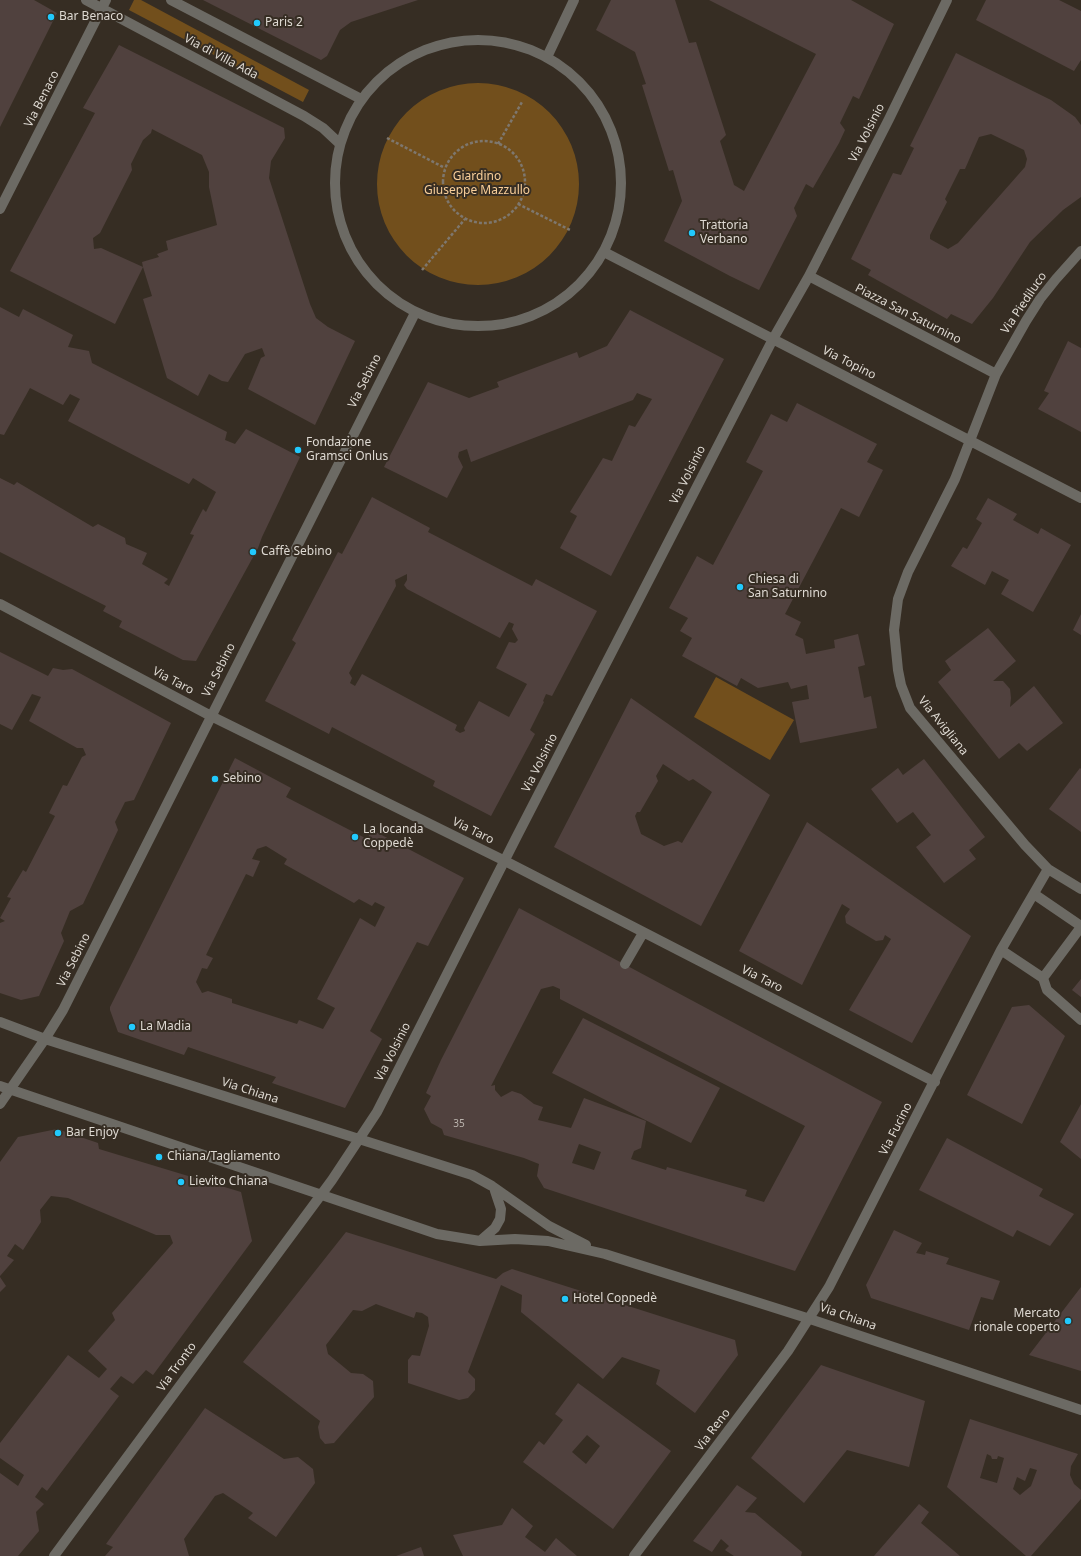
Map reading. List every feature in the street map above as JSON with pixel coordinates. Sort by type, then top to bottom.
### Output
[{"type":"street","name":"Via di Villa Ada","points":[[86,0],[104,4],[304,116],[323,128],[339,143]]},
{"type":"street","points":[[171,0],[361,99]]},
{"type":"street","points":[[547,57],[574,0]]},
{"type":"street","name":"Via Volsinio","points":[[809,276],[893,112],[947,0]]},
{"type":"street","name":"Via Benaco","points":[[0,209],[104,4]]},
{"type":"street","points":[[461,40],[491,40],[520,45],[547,57],[570,72],[590,92],[605,115],[616,141],[621,168],[621,195],[616,223],[604,252],[576,287],[557,302],[536,314],[513,322],[489,326],[464,326],[440,321],[415,313],[399,303],[369,276],[356,260],[346,242],[335,204],[333,183],[339,143],[349,118],[361,99],[381,76],[405,59],[432,47],[461,40]]},
{"type":"street","name":"Via Piediluco","points":[[996,374],[1040,299],[1081,251]]},
{"type":"street","name":"Via Topino","points":[[604,252],[1081,498]]},
{"type":"street","points":[[773,339],[809,276]]},
{"type":"street","name":"Piazza San Saturnino","points":[[809,276],[996,374]]},
{"type":"street","name":"Via Sebino","points":[[0,1104],[63,1010],[415,313]]},
{"type":"street","name":"Via Volsinio","points":[[320,1194],[332,1180],[377,1112],[773,339]]},
{"type":"street","points":[[970,440],[996,374]]},
{"type":"street","name":"Via Avigliana","points":[[970,440],[955,479],[908,572],[898,599],[894,630],[898,670],[906,699],[919,720],[1025,845],[1048,869],[1081,889]]},
{"type":"street","name":"Via Taro","points":[[0,604],[211,716],[505,861],[935,1082]]},
{"type":"street","name":"Via Fucino","points":[[810,1319],[829,1287],[935,1082],[1001,950],[1048,869]]},
{"type":"street","points":[[1034,894],[1081,926],[1043,978]]},
{"type":"street","points":[[625,964],[643,933]]},
{"type":"street","points":[[1001,950],[1043,978],[1047,990],[1081,1020]]},
{"type":"street","name":"Via Chiana","points":[[0,1022],[45,1039],[358,1140],[472,1175],[492,1186],[549,1226],[604,1254]]},
{"type":"street","name":"Via Chiana","points":[[0,1086],[437,1234],[480,1241],[529,1239],[566,1244],[604,1254],[810,1319],[1081,1410]]},
{"type":"street","points":[[480,1241],[495,1228],[500,1219],[501,1209],[499,1200],[492,1186]]},
{"type":"street","name":"Via Tronto","points":[[54,1556],[320,1194]]},
{"type":"street","name":"Via Reno","points":[[634,1556],[788,1351],[810,1319]]},
{"type":"path","points":[[498,144],[522,102]]},
{"type":"path","points":[[386,138],[445,168]]},
{"type":"path","points":[[488,141],[498,144],[509,150],[517,158],[523,169],[525,181],[523,192],[518,204],[511,213],[489,223],[477,222],[465,218],[452,207],[443,191],[445,168],[457,150],[467,145],[488,141]]},
{"type":"path","points":[[518,204],[570,230]]},
{"type":"path","points":[[422,270],[465,218]]},
{"type":"green space","points":[[134,0],[141,0],[309,90],[303,102],[129,10]]},
{"type":"green space","name":"Giardino Giuseppe Mazzullo","points":[[488,83],[498,84],[517,90],[550,112],[572,145],[578,164],[578,204],[572,223],[550,256],[517,278],[498,284],[468,285],[458,284],[439,278],[406,256],[384,223],[378,204],[377,174],[378,164],[384,145],[406,112],[439,90],[458,84]]},
{"type":"green space","points":[[716,677],[794,720],[770,760],[694,717]]},
{"type":"building","points":[[0,0],[34,0],[57,13],[0,127]]},
{"type":"building","points":[[203,0],[418,0],[351,22],[340,30],[327,56],[321,60]]},
{"type":"building","points":[[611,0],[675,0],[689,43],[696,42],[726,135],[720,141],[734,185],[744,191],[816,54],[709,0],[851,0],[894,24],[859,99],[853,96],[840,123],[845,130],[839,143],[813,188],[806,184],[794,208],[797,216],[759,290],[664,241],[682,201],[673,170],[669,171],[642,85],[646,84],[635,52],[596,30]]},
{"type":"building","points":[[986,0],[1059,0],[1081,11],[1081,60],[1074,71],[976,20]]},
{"type":"building","points":[[119,45],[284,128],[285,138],[271,161],[269,178],[310,304],[316,318],[328,327],[355,341],[315,425],[248,389],[261,358],[265,356],[262,348],[245,354],[228,382],[222,381],[209,374],[198,396],[167,378],[143,299],[152,296],[143,267],[115,324],[10,271],[95,113],[83,108]],"holes":[[[152,129],[202,155],[209,172],[209,187],[217,225],[166,241],[168,250],[157,254],[159,257],[142,262],[143,267],[101,248],[94,249],[93,238],[100,233],[132,170],[131,164],[143,140],[151,133]]]},
{"type":"building","points":[[956,53],[1051,100],[1075,117],[1081,125],[1081,197],[1063,210],[1030,242],[993,298],[972,324],[951,314],[947,319],[868,275],[871,270],[851,259],[893,173],[901,175],[914,148],[910,146]],"holes":[[[991,134],[1024,150],[1027,159],[1025,167],[958,243],[948,249],[930,239],[930,235],[947,202],[945,199],[960,169],[965,169],[979,137]]]},
{"type":"building","points":[[0,307],[19,317],[23,309],[73,335],[68,347],[89,351],[92,363],[227,432],[225,440],[235,444],[246,429],[300,457],[258,548],[196,661],[183,660],[119,627],[122,621],[103,611],[106,606],[0,552],[0,478],[14,485],[17,482],[93,527],[98,524],[125,538],[126,544],[147,553],[142,564],[168,579],[164,583],[169,586],[194,535],[190,534],[203,509],[206,512],[216,492],[193,478],[189,484],[68,421],[80,399],[70,394],[63,405],[30,388],[4,435],[0,434]]},
{"type":"building","points":[[630,310],[724,359],[611,576],[560,548],[577,516],[570,512],[603,458],[612,461],[629,425],[635,427],[652,399],[637,393],[633,400],[471,462],[467,449],[459,452],[458,457],[463,467],[447,498],[384,467],[428,382],[469,398],[499,387],[497,382],[577,352],[579,358],[607,346]]},
{"type":"building","points":[[1068,341],[1081,348],[1081,432],[1038,409],[1049,393],[1044,391]]},
{"type":"building","name":"Chiesa di San Saturnino","points":[[797,403],[877,444],[867,462],[883,470],[859,517],[841,508],[785,614],[801,622],[795,635],[803,639],[806,654],[835,648],[834,640],[858,634],[865,665],[858,667],[864,698],[871,696],[877,728],[800,743],[792,702],[809,699],[807,685],[791,689],[788,682],[758,688],[741,678],[737,686],[682,656],[692,638],[680,631],[688,618],[669,608],[697,556],[713,565],[763,471],[746,462],[771,414],[787,422]]},
{"type":"building","points":[[372,497],[430,528],[428,532],[532,586],[536,579],[597,611],[552,696],[546,694],[543,701],[544,702],[530,730],[535,734],[491,816],[433,786],[435,781],[332,727],[329,734],[265,701],[296,643],[292,640],[338,552],[342,554]],"holes":[[[407,574],[407,580],[404,585],[407,589],[500,638],[509,622],[514,624],[512,629],[518,640],[515,643],[509,642],[496,668],[527,684],[509,717],[479,701],[464,728],[465,731],[460,733],[455,730],[457,725],[362,674],[355,686],[350,683],[352,678],[349,673],[396,586],[395,580]]]},
{"type":"building","points":[[988,498],[1017,514],[1013,520],[1038,534],[1041,528],[1071,545],[1033,612],[1001,594],[1009,580],[992,571],[985,585],[951,566],[963,547],[967,549],[982,523],[976,519]]},
{"type":"building","points":[[1081,614],[1081,635],[1073,630]]},
{"type":"building","points":[[988,628],[1016,661],[993,681],[1003,681],[1010,689],[1010,707],[1034,686],[1063,723],[1027,751],[1019,743],[999,759],[938,682],[951,670],[945,661]]},
{"type":"building","points":[[0,652],[48,676],[53,668],[63,670],[72,669],[171,723],[134,800],[125,802],[115,822],[118,830],[83,904],[70,911],[61,933],[64,941],[39,996],[21,1000],[0,993],[0,923],[5,921],[0,918],[11,898],[7,897],[23,870],[26,872],[55,816],[49,813],[63,785],[67,786],[82,757],[86,755],[83,748],[77,748],[29,721],[41,697],[32,694],[12,730],[0,724]]},
{"type":"building","points":[[631,698],[770,795],[701,926],[554,847]],"holes":[[[663,764],[689,781],[693,779],[712,792],[682,843],[678,841],[664,846],[641,834],[635,816],[637,812],[640,812],[658,781],[656,776]]]},
{"type":"building","points":[[235,758],[291,788],[286,797],[367,839],[372,830],[464,878],[428,946],[417,942],[370,1031],[382,1039],[345,1108],[272,1083],[276,1077],[188,1047],[184,1055],[118,1032],[110,1007]],"holes":[[[266,846],[287,859],[284,864],[354,903],[359,899],[372,906],[375,902],[385,907],[375,927],[360,918],[317,999],[335,1008],[323,1029],[299,1020],[297,1024],[232,1003],[232,999],[208,991],[202,993],[196,982],[202,968],[207,969],[213,958],[206,955],[246,874],[253,877],[260,861],[252,859],[257,849]]]},
{"type":"building","points":[[924,759],[985,837],[969,850],[976,859],[944,883],[916,847],[931,835],[913,812],[897,823],[871,789],[898,768],[903,775]]},
{"type":"building","points":[[1080,768],[1081,769],[1081,832],[1049,809]]},
{"type":"building","points":[[807,822],[971,936],[912,1043],[849,1010],[891,939],[885,935],[883,940],[876,941],[846,923],[845,916],[850,909],[842,904],[802,985],[739,951]]},
{"type":"building","points":[[519,908],[882,1102],[795,1271],[544,1188],[537,1176],[539,1164],[524,1158],[444,1135],[442,1129],[431,1123],[424,1109],[431,1096],[426,1093],[441,1060]],"holes":[[[553,986],[560,989],[560,999],[805,1126],[764,1202],[745,1196],[747,1190],[667,1167],[666,1170],[631,1159],[634,1151],[641,1148],[646,1121],[584,1098],[571,1128],[538,1120],[543,1107],[534,1104],[521,1094],[512,1091],[501,1097],[495,1090],[495,1085],[491,1086],[541,989]],[[579,1144],[601,1152],[594,1170],[572,1163]]]},
{"type":"building","points":[[1081,979],[1081,997],[1072,990]]},
{"type":"building","points":[[1029,1005],[1065,1036],[1022,1124],[967,1095],[1012,1007]]},
{"type":"building","points":[[583,1018],[720,1088],[691,1143],[552,1073]]},
{"type":"building","points":[[1081,1104],[1081,1159],[1060,1142]]},
{"type":"building","points":[[57,1129],[98,1143],[99,1149],[241,1192],[252,1241],[153,1375],[146,1370],[133,1384],[121,1376],[110,1389],[119,1396],[47,1491],[42,1487],[35,1497],[44,1504],[36,1512],[39,1531],[18,1556],[0,1556],[0,1473],[18,1486],[24,1475],[0,1458],[0,1443],[68,1355],[99,1378],[107,1369],[88,1351],[115,1320],[112,1313],[173,1243],[170,1235],[156,1235],[68,1198],[51,1196],[40,1210],[41,1222],[23,1250],[15,1244],[7,1256],[14,1260],[0,1276],[0,1162],[18,1137]]},
{"type":"building","points":[[947,1138],[1043,1189],[1039,1196],[1074,1214],[1050,1246],[1017,1230],[1013,1237],[919,1190]]},
{"type":"building","points":[[894,1230],[922,1243],[916,1253],[925,1255],[926,1251],[949,1258],[946,1264],[1000,1281],[993,1300],[981,1297],[969,1330],[871,1298],[866,1285]]},
{"type":"building","points":[[346,1232],[496,1279],[503,1273],[512,1269],[735,1340],[738,1355],[695,1413],[656,1384],[660,1370],[622,1357],[603,1379],[521,1312],[522,1295],[501,1285],[468,1372],[475,1379],[475,1390],[468,1398],[459,1400],[408,1383],[408,1360],[412,1355],[420,1356],[429,1326],[428,1317],[422,1313],[416,1312],[414,1318],[376,1304],[362,1311],[353,1310],[326,1345],[328,1354],[351,1373],[363,1374],[373,1381],[374,1397],[334,1443],[325,1444],[320,1438],[318,1427],[320,1421],[243,1362]]},
{"type":"building","points":[[0,1277],[6,1286],[0,1292]]},
{"type":"building","name":"Mercato rionale coperto","points":[[1081,1287],[1081,1371],[1029,1355]]},
{"type":"building","points":[[821,1365],[925,1401],[909,1467],[847,1450],[804,1503],[751,1458]]},
{"type":"building","points":[[578,1383],[671,1451],[613,1529],[523,1462],[539,1441],[544,1445],[563,1420],[555,1414]],"holes":[[[587,1435],[600,1446],[586,1464],[572,1452]]]},
{"type":"building","points":[[205,1408],[284,1459],[298,1457],[313,1469],[315,1483],[276,1537],[248,1518],[253,1513],[223,1493],[215,1496],[184,1539],[189,1556],[105,1556],[113,1547],[106,1544]]},
{"type":"building","points":[[970,1419],[1078,1454],[1071,1466],[1070,1475],[1074,1484],[1081,1490],[1081,1499],[1031,1556],[1026,1556],[947,1487]],"holes":[[[987,1454],[991,1456],[992,1459],[997,1459],[998,1456],[1004,1458],[997,1483],[980,1478]],[[1030,1468],[1037,1470],[1031,1486],[1020,1495],[1013,1489],[1017,1477],[1025,1481]]]},
{"type":"building","points":[[737,1485],[757,1498],[745,1512],[755,1513],[802,1552],[801,1556],[734,1556],[725,1550],[729,1546],[721,1539],[712,1552],[693,1541]]},
{"type":"building","points":[[919,1504],[929,1512],[921,1523],[960,1556],[874,1556]]},
{"type":"building","points":[[512,1508],[533,1526],[525,1537],[545,1552],[556,1538],[577,1556],[463,1556],[453,1535],[502,1525]]},
{"type":"building","points":[[421,1547],[424,1556],[396,1556]]},
{"type":"place","name":"Bar Benaco","points":[[51,17]]},
{"type":"place","name":"Paris 2","points":[[257,23]]},
{"type":"place","name":"Trattoria Verbano","points":[[692,233]]},
{"type":"place","name":"Fondazione Gramsci Onlus","points":[[298,450]]},
{"type":"place","name":"Caffè Sebino","points":[[253,552]]},
{"type":"place","name":"Chiesa di San Saturnino","points":[[740,587]]},
{"type":"place","name":"Sebino","points":[[215,779]]},
{"type":"place","name":"La locanda Coppedè","points":[[355,837]]},
{"type":"place","name":"La Madia","points":[[132,1027]]},
{"type":"place","name":"Bar Enjoy","points":[[58,1133]]},
{"type":"place","name":"Chiana/Tagliamento","points":[[159,1157]]},
{"type":"place","name":"Lievito Chiana","points":[[181,1182]]},
{"type":"place","name":"Hotel Coppedè","points":[[565,1299]]},
{"type":"place","name":"Mercato rionale coperto","points":[[1068,1321]]}]
